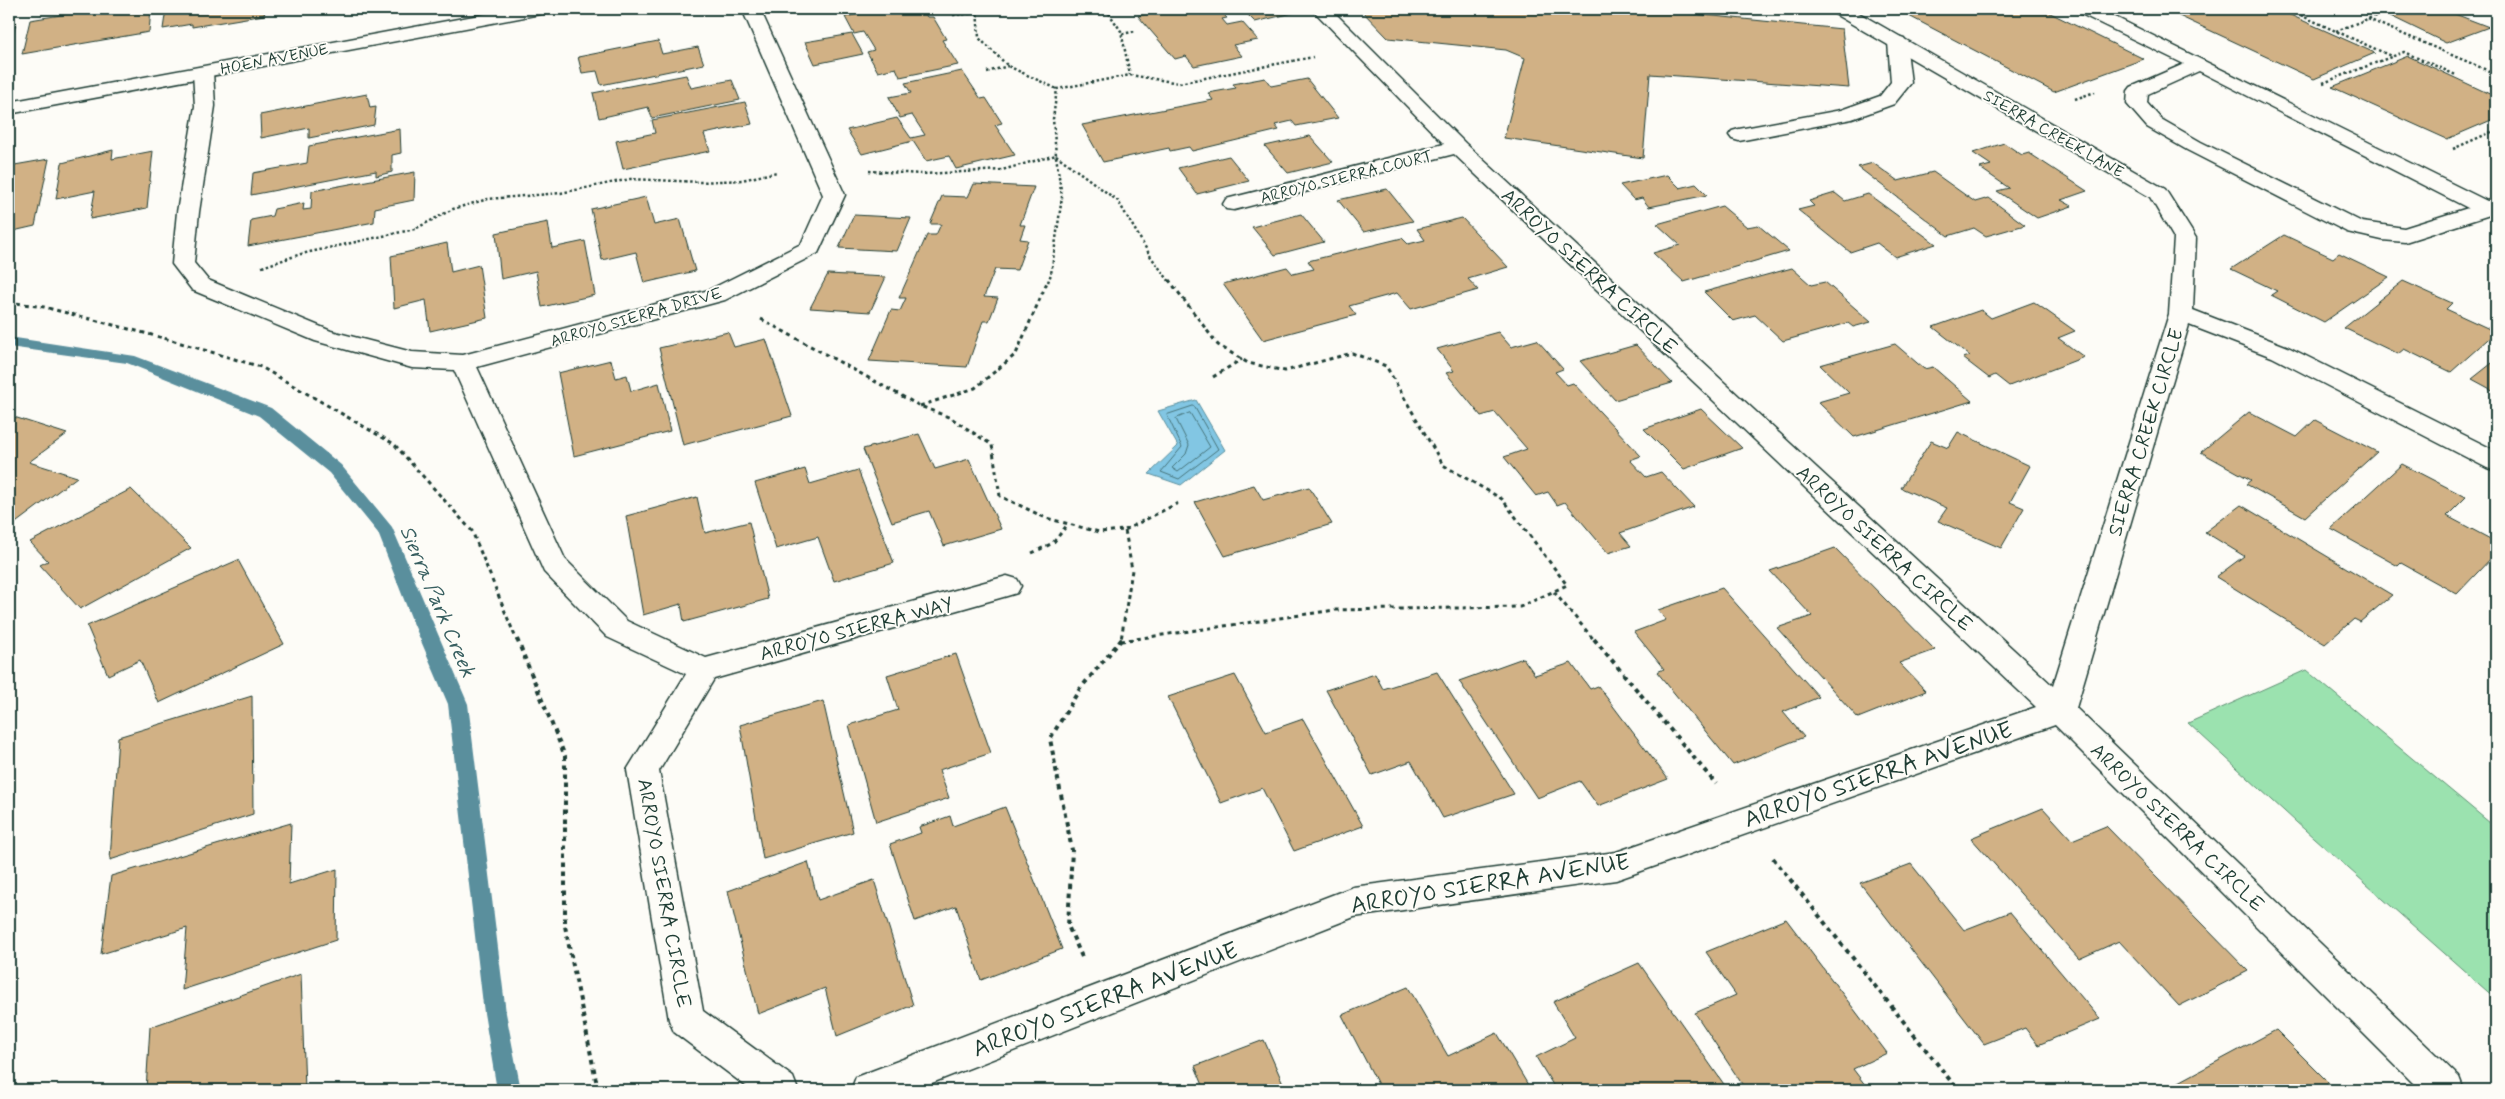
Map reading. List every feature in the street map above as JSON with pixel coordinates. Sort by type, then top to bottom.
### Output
[{"type":"street","name":"HOEN AVENUE","points":[[9,108],[540,9]]},
{"type":"street","name":"ARROYO SIERRA DRIVE","points":[[463,363],[717,295],[810,248],[834,196],[750,9]]},
{"type":"street","name":"ARROYO SIERRA CIRCLE","points":[[1321,9],[1458,147],[2060,711],[2446,1090]]},
{"type":"street","name":"SIERRA CREEK LANE","points":[[1839,9],[2158,193],[2185,238],[2181,314]]},
{"type":"street","points":[[2085,9],[2492,207]]},
{"type":"street","points":[[1739,135],[1845,115],[1887,100],[1901,83],[1897,42]]},
{"type":"street","points":[[2199,64],[2138,92],[2137,104],[2154,123],[2194,146],[2355,227],[2382,234],[2405,235],[2492,207]]},
{"type":"street","points":[[202,72],[205,106],[188,212],[183,264],[200,286],[323,336],[412,360],[463,363],[554,565],[617,629],[704,670]]},
{"type":"street","name":"ARROYO SIERRA COURT","points":[[1234,204],[1458,147]]},
{"type":"street","name":"SIERRA CREEK CIRCLE","points":[[2060,711],[2181,314],[2280,352],[2496,462]]},
{"type":"street","name":"ARROYO SIERRA WAY","points":[[704,670],[1007,586]]},
{"type":"street","name":"ARROYO SIERRA CIRCLE","points":[[704,670],[643,770],[687,1020],[780,1090]]},
{"type":"street","name":"ARROYO SIERRA AVENUE","points":[[869,1090],[1353,902],[1616,866],[2060,711]]},
{"type":"path","points":[[977,9],[979,38],[1008,66],[1057,89],[1130,75],[1179,84],[1360,47]]},
{"type":"path","points":[[1106,9],[1116,18],[1127,46],[1130,75]]},
{"type":"path","points":[[2286,9],[2392,57]]},
{"type":"path","points":[[953,15],[977,13]]},
{"type":"path","points":[[2336,31],[2383,13]]},
{"type":"path","points":[[2368,19],[2496,74]]},
{"type":"path","points":[[1122,34],[1136,31]]},
{"type":"path","points":[[2318,85],[2404,52],[2456,75]]},
{"type":"path","points":[[987,72],[1008,66]]},
{"type":"path","points":[[920,406],[975,388],[1016,354],[1051,274],[1062,197],[1053,119],[1057,89]]},
{"type":"path","points":[[200,286],[232,271],[257,269],[302,254],[415,230],[453,210],[488,199],[561,193],[630,179],[701,182],[742,180],[802,167],[826,175],[863,170],[922,174],[1002,170],[1056,155]]},
{"type":"path","points":[[1056,155],[1118,201],[1151,257],[1218,345],[1248,363],[1286,371],[1352,353],[1386,366],[1443,465],[1502,499],[1567,585],[1520,607],[1335,610],[1121,640]]},
{"type":"path","points":[[717,295],[920,406],[951,418],[992,445],[1000,496],[1046,518],[1099,532],[1125,530],[1178,503]]},
{"type":"path","points":[[9,302],[62,312],[171,340],[261,367],[394,444],[472,531],[564,756],[565,926],[598,1090]]},
{"type":"path","points":[[1213,377],[1242,359]]},
{"type":"path","points":[[1101,1000],[1068,926],[1072,850],[1050,739],[1079,690],[1121,640],[1132,570],[1125,530]]},
{"type":"path","points":[[1554,592],[1728,798],[1744,822],[1958,1090]]},
{"type":"green space","points":[[2306,670],[2496,828],[2496,999],[2296,822],[2188,723]]},
{"type":"water","points":[[1196,400],[1225,450],[1181,485],[1149,474],[1178,446],[1158,411]]},
{"type":"building","points":[[98,9],[151,9],[149,32],[22,54],[30,20]]},
{"type":"building","points":[[166,9],[275,9],[265,11],[264,15],[192,27],[192,24],[163,29]]},
{"type":"building","points":[[867,9],[922,9],[927,17],[933,17],[946,39],[942,40],[958,65],[900,77],[896,68],[878,72],[867,52],[874,50],[863,32],[854,34],[845,17],[869,12]]},
{"type":"building","points":[[1149,9],[1218,9],[1227,18],[1222,19],[1227,25],[1242,22],[1258,40],[1233,45],[1242,56],[1194,66],[1186,56],[1175,59],[1138,16],[1152,13]]},
{"type":"building","points":[[1242,9],[1293,9],[1297,12],[1255,22]]},
{"type":"building","points":[[1360,9],[1664,9],[1664,11],[1842,29],[1849,88],[1650,74],[1643,158],[1504,138],[1525,58],[1506,50],[1388,38]]},
{"type":"building","points":[[1929,9],[2042,9],[2144,59],[2054,92],[1909,16]]},
{"type":"building","points":[[2164,9],[2277,9],[2375,53],[2314,79]]},
{"type":"building","points":[[2376,9],[2442,9],[2489,27],[2446,43]]},
{"type":"building","points":[[16,22],[9,54],[9,23]]},
{"type":"building","points":[[852,34],[863,54],[815,64],[805,42]]},
{"type":"building","points":[[658,41],[662,54],[698,47],[704,64],[601,85],[597,71],[582,73],[578,57]]},
{"type":"building","points":[[2408,56],[2496,97],[2496,118],[2447,139],[2332,87]]},
{"type":"building","points":[[962,71],[981,99],[986,98],[1002,123],[995,125],[1015,155],[956,169],[949,156],[926,161],[913,141],[862,154],[847,130],[897,118],[911,138],[925,135],[912,115],[900,118],[889,97],[911,93],[905,83]]},
{"type":"building","points":[[686,75],[691,88],[732,80],[740,100],[652,118],[648,107],[599,118],[593,93]]},
{"type":"building","points":[[1265,78],[1271,86],[1307,79],[1338,118],[1296,126],[1292,121],[1275,125],[1279,130],[1192,151],[1189,147],[1170,151],[1169,148],[1103,162],[1082,125],[1213,100],[1208,93],[1236,88],[1233,84]]},
{"type":"building","points":[[367,94],[370,108],[376,107],[374,125],[309,138],[309,128],[261,138],[260,115]]},
{"type":"building","points":[[745,102],[752,124],[704,134],[710,151],[623,169],[616,141],[655,133],[652,120]]},
{"type":"building","points":[[400,129],[401,153],[392,155],[392,172],[376,176],[376,171],[251,195],[253,173],[307,163],[309,146]]},
{"type":"building","points":[[1310,136],[1333,162],[1288,173],[1265,146]]},
{"type":"building","points":[[2004,143],[2022,155],[2029,153],[2087,191],[2061,200],[2072,206],[2037,218],[1997,191],[2009,188],[1980,168],[1991,165],[1973,153]]},
{"type":"building","points":[[113,150],[112,159],[153,151],[147,208],[90,219],[95,191],[56,199],[62,163]]},
{"type":"building","points":[[1229,156],[1249,181],[1197,194],[1178,168]]},
{"type":"building","points":[[49,159],[35,226],[9,232],[9,166]]},
{"type":"building","points":[[1873,163],[1898,181],[1933,172],[1975,202],[1989,198],[2025,225],[1986,236],[1974,228],[1948,236],[1858,167]]},
{"type":"building","points":[[415,172],[414,200],[375,208],[374,222],[248,246],[251,220],[272,216],[274,209],[304,203],[303,210],[311,209],[312,191]]},
{"type":"building","points":[[1667,175],[1680,188],[1696,184],[1707,195],[1649,207],[1642,198],[1634,200],[1620,185]]},
{"type":"building","points":[[974,184],[1034,187],[1020,225],[1025,225],[1020,239],[1028,240],[1017,270],[995,269],[984,297],[998,298],[989,321],[983,321],[967,367],[869,361],[891,310],[900,311],[906,298],[899,298],[927,235],[936,235],[941,224],[930,224],[942,196],[968,197]]},
{"type":"building","points":[[1387,189],[1413,221],[1364,232],[1338,200]]},
{"type":"building","points":[[1835,193],[1845,201],[1868,194],[1936,244],[1895,257],[1877,243],[1850,252],[1798,210],[1814,206],[1809,201]]},
{"type":"building","points":[[646,197],[654,225],[680,219],[695,271],[644,283],[636,252],[602,260],[591,209]]},
{"type":"building","points":[[1722,206],[1747,227],[1758,225],[1789,251],[1684,282],[1653,253],[1680,245],[1657,224]]},
{"type":"building","points":[[1301,214],[1324,242],[1275,255],[1252,227]]},
{"type":"building","points":[[854,215],[911,218],[897,251],[839,248]]},
{"type":"building","points":[[1462,218],[1508,267],[1468,279],[1478,290],[1411,309],[1397,293],[1349,306],[1356,315],[1263,340],[1223,284],[1287,267],[1293,274],[1314,269],[1308,261],[1402,238],[1408,244],[1425,240],[1417,229]]},
{"type":"building","points":[[548,222],[552,248],[585,241],[595,295],[542,307],[536,271],[501,279],[496,233]]},
{"type":"building","points":[[2284,235],[2333,258],[2339,253],[2389,277],[2324,322],[2271,295],[2277,291],[2231,269]]},
{"type":"building","points":[[447,243],[451,272],[479,265],[487,318],[430,331],[426,300],[394,308],[391,256]]},
{"type":"building","points":[[1792,268],[1811,285],[1825,282],[1871,322],[1853,327],[1848,323],[1783,341],[1755,315],[1733,321],[1704,292]]},
{"type":"building","points":[[828,274],[886,277],[870,312],[810,308]]},
{"type":"building","points":[[2403,281],[2452,303],[2446,309],[2496,332],[2451,372],[2404,349],[2398,354],[2344,328]]},
{"type":"building","points":[[2034,302],[2075,331],[2058,338],[2084,357],[2009,386],[1995,375],[1989,378],[1963,358],[1970,356],[1933,327],[1981,310],[1991,318]]},
{"type":"building","points":[[728,332],[734,347],[766,339],[792,416],[683,445],[659,348]]},
{"type":"building","points":[[1498,332],[1511,347],[1537,340],[1563,369],[1555,372],[1567,385],[1573,383],[1641,456],[1630,460],[1646,477],[1661,472],[1694,507],[1620,533],[1631,546],[1608,553],[1565,502],[1557,505],[1548,492],[1536,496],[1504,457],[1527,449],[1495,412],[1481,416],[1446,373],[1454,371],[1437,349]]},
{"type":"building","points":[[1895,344],[1924,369],[1933,367],[1972,401],[1854,437],[1818,402],[1849,393],[1820,365]]},
{"type":"building","points":[[1636,345],[1672,383],[1615,400],[1580,361]]},
{"type":"building","points":[[611,360],[616,378],[627,375],[631,391],[659,383],[670,431],[574,456],[558,373]]},
{"type":"building","points":[[2496,360],[2496,392],[2472,379]]},
{"type":"building","points":[[1701,409],[1742,448],[1684,469],[1644,429]]},
{"type":"building","points":[[2249,412],[2297,437],[2315,420],[2377,452],[2305,517],[2246,484],[2251,480],[2201,452]]},
{"type":"building","points":[[14,417],[67,434],[29,462],[77,477],[9,528],[9,421]]},
{"type":"building","points":[[1958,432],[2030,466],[2010,502],[2024,508],[2001,548],[1938,521],[1947,508],[1901,488],[1931,441],[1948,448]]},
{"type":"building","points":[[919,434],[935,469],[969,459],[1001,529],[944,546],[929,511],[892,522],[863,449]]},
{"type":"building","points":[[2402,464],[2466,497],[2447,516],[2496,542],[2496,553],[2457,594],[2401,563],[2398,566],[2331,529]]},
{"type":"building","points":[[805,469],[810,484],[858,470],[894,563],[834,581],[818,537],[776,549],[755,483]]},
{"type":"building","points":[[1254,485],[1263,500],[1309,487],[1332,524],[1225,556],[1195,502]]},
{"type":"building","points":[[131,489],[191,548],[80,609],[40,565],[48,561],[30,542]]},
{"type":"building","points":[[697,497],[705,533],[749,522],[768,599],[684,622],[681,604],[643,615],[626,516]]},
{"type":"building","points":[[2241,505],[2392,595],[2360,622],[2354,619],[2325,644],[2216,577],[2244,556],[2205,532]]},
{"type":"building","points":[[1835,548],[1935,650],[1899,663],[1926,691],[1858,718],[1777,628],[1812,616],[1770,571]]},
{"type":"building","points":[[238,560],[284,644],[159,703],[140,660],[108,675],[87,626]]},
{"type":"building","points":[[1722,588],[1819,697],[1783,712],[1804,737],[1733,765],[1657,672],[1664,669],[1634,632],[1666,620],[1658,610]]},
{"type":"building","points":[[956,654],[991,753],[939,770],[949,798],[876,822],[849,725],[898,710],[887,675]]},
{"type":"building","points":[[1523,658],[1535,675],[1571,663],[1590,689],[1598,686],[1668,779],[1598,806],[1580,781],[1537,798],[1459,681]]},
{"type":"building","points":[[1437,672],[1514,794],[1443,818],[1411,761],[1372,775],[1326,690],[1375,674],[1383,689]]},
{"type":"building","points":[[1235,675],[1266,732],[1303,719],[1363,826],[1294,851],[1262,788],[1221,803],[1168,697]]},
{"type":"building","points":[[252,696],[253,814],[110,860],[118,737]]},
{"type":"building","points":[[823,701],[853,832],[763,859],[740,725]]},
{"type":"building","points":[[1005,807],[1062,949],[981,980],[956,906],[915,921],[890,844],[921,833],[919,827],[950,816],[953,826]]},
{"type":"building","points":[[2043,808],[2072,840],[2106,826],[2248,971],[2179,1006],[2119,941],[2079,959],[1971,838]]},
{"type":"building","points":[[291,823],[289,884],[337,869],[336,940],[182,990],[187,928],[101,954],[111,876]]},
{"type":"building","points":[[808,862],[818,900],[874,880],[913,1005],[837,1036],[825,988],[758,1014],[728,891]]},
{"type":"building","points":[[1911,864],[1964,930],[2010,912],[2100,1019],[2038,1045],[2025,1028],[1984,1044],[1860,883]]},
{"type":"building","points":[[1786,919],[1887,1053],[1853,1069],[1869,1090],[1746,1090],[1695,1013],[1736,995],[1706,952]]},
{"type":"building","points":[[1639,963],[1728,1090],[1556,1090],[1536,1057],[1575,1038],[1553,1002]]},
{"type":"building","points":[[301,974],[305,1090],[146,1090],[150,1027]]},
{"type":"building","points":[[1408,987],[1448,1056],[1497,1033],[1531,1090],[1381,1090],[1342,1015]]},
{"type":"building","points":[[2276,1030],[2336,1090],[2164,1090]]},
{"type":"building","points":[[1264,1040],[1286,1090],[1205,1090],[1195,1066]]},
{"type":"waterway","name":"Sierra Park Creek","points":[[9,342],[130,359],[265,412],[335,469],[386,531],[421,620],[458,704],[495,1013],[509,1090]]}]
